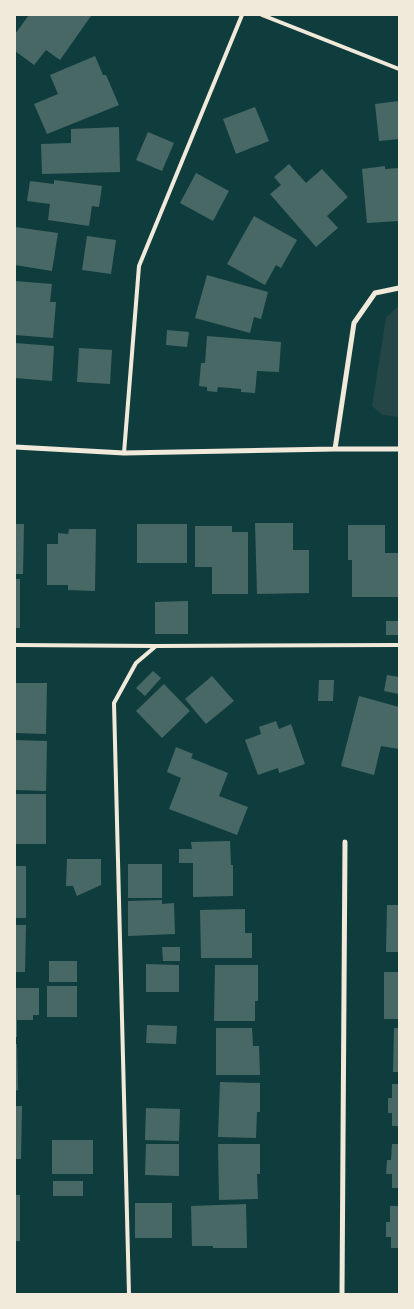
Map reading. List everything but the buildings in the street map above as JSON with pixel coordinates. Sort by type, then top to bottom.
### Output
[{"type":"street","points":[[336,449],[354,323],[375,293],[399,288]]},
{"type":"street","points":[[15,447],[124,453],[399,449]]},
{"type":"street","points":[[342,1294],[345,842]]},
{"type":"lane","points":[[124,453],[139,266],[242,15]]},
{"type":"lane","points":[[262,15],[399,68]]},
{"type":"lane","points":[[15,645],[399,645]]},
{"type":"lane","points":[[129,1294],[114,703],[136,663],[156,646]]},
{"type":"shaded area","points":[[397,307],[399,308],[399,417],[383,415],[372,406],[386,318]]}]
